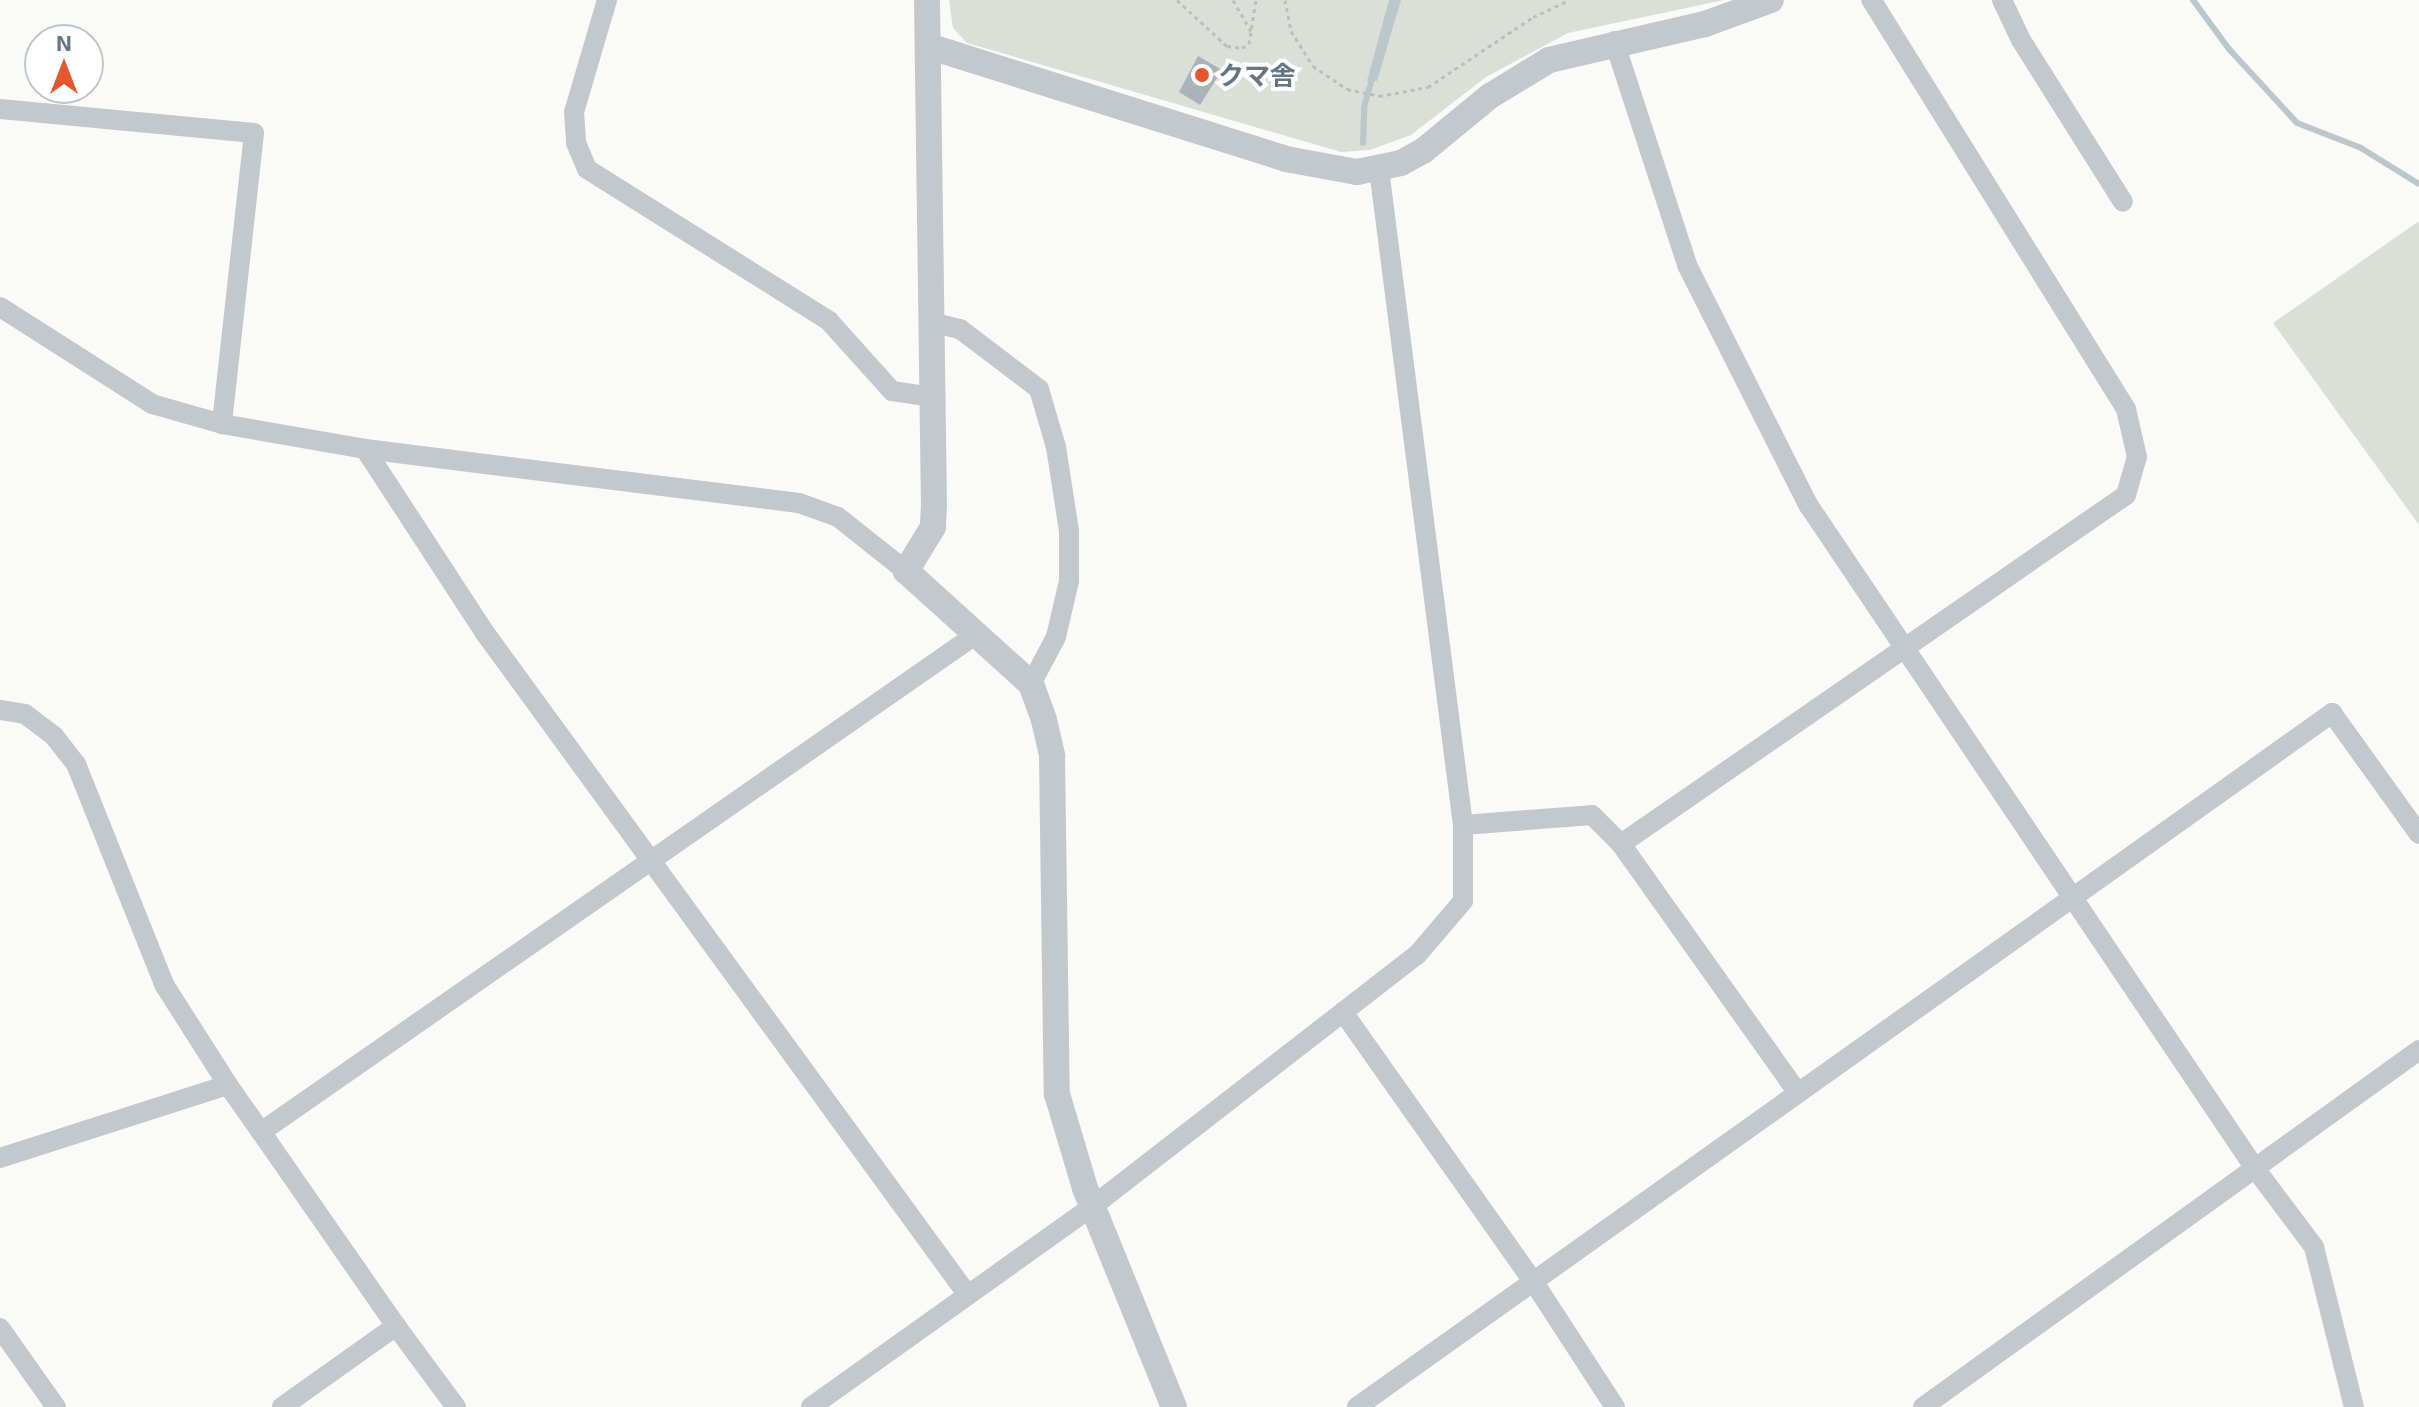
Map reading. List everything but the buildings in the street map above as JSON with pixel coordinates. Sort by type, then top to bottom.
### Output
[{"type":"street","points":[[607,0],[574,112],[576,143],[587,169],[829,321],[892,391],[932,397]]},
{"type":"street","points":[[906,571],[933,527],[927,0]]},
{"type":"street","points":[[928,46],[1301,163],[1341,171],[1379,169],[1423,151],[1524,73],[1575,50],[1705,24],[1771,0]]},
{"type":"street","points":[[1621,844],[1900,648],[2126,495],[2137,457],[2126,409],[1871,0]]},
{"type":"street","points":[[2002,0],[2021,40],[2123,202]]},
{"type":"street","points":[[1614,41],[1687,265],[1809,506],[1900,648],[2074,898],[2254,1167],[2314,1247],[2354,1407]]},
{"type":"street","points":[[0,109],[254,133],[222,424]]},
{"type":"street","points":[[811,1407],[1093,1206],[1417,955],[1463,901],[1463,825],[1379,169]]},
{"type":"street","points":[[0,307],[152,404],[222,424],[365,449],[799,503],[838,517],[978,633],[1031,684],[1052,756],[1057,1094],[1093,1206],[1174,1407]]},
{"type":"street","points":[[931,322],[960,329],[1039,389],[1056,447],[1069,531],[1069,581],[1056,637],[1031,684]]},
{"type":"street","points":[[365,449],[485,633],[656,862],[967,1294]]},
{"type":"street","points":[[261,1132],[656,862],[978,633]]},
{"type":"street","points":[[0,710],[25,714],[54,736],[76,764],[165,986],[228,1085],[456,1407]]},
{"type":"street","points":[[1357,1407],[1535,1284],[2332,713],[2419,834]]},
{"type":"street","points":[[1463,825],[1592,815],[1621,844],[1798,1093]]},
{"type":"street","points":[[1343,1012],[1535,1284],[1615,1407]]},
{"type":"street","points":[[1923,1407],[2419,1050]]},
{"type":"street","points":[[0,1158],[228,1085]]},
{"type":"street","points":[[282,1407],[396,1326]]},
{"type":"street","points":[[0,1328],[56,1407]]},
{"type":"path","points":[[1177,0],[1227,46],[1242,48],[1252,32],[1256,0]]},
{"type":"path","points":[[1233,0],[1252,32]]},
{"type":"path","points":[[1285,0],[1295,39],[1313,66],[1347,89],[1379,96],[1428,87],[1524,23],[1569,0]]},
{"type":"shaded area","points":[[949,0],[1724,0],[1568,33],[1486,77],[1411,135],[1370,150],[1341,152],[967,43],[953,28]]},
{"type":"shaded area","points":[[1389,0],[1401,0],[1377,81],[1367,81]]},
{"type":"shaded area","points":[[2419,221],[2419,525],[2273,323]]},
{"type":"waterway","points":[[2193,0],[2229,49],[2297,123],[2361,148],[2419,184]]},
{"type":"waterway","points":[[1363,143],[1364,107],[1373,76]]},
{"type":"place","name":"クマ舎","points":[[1202,75]]}]
